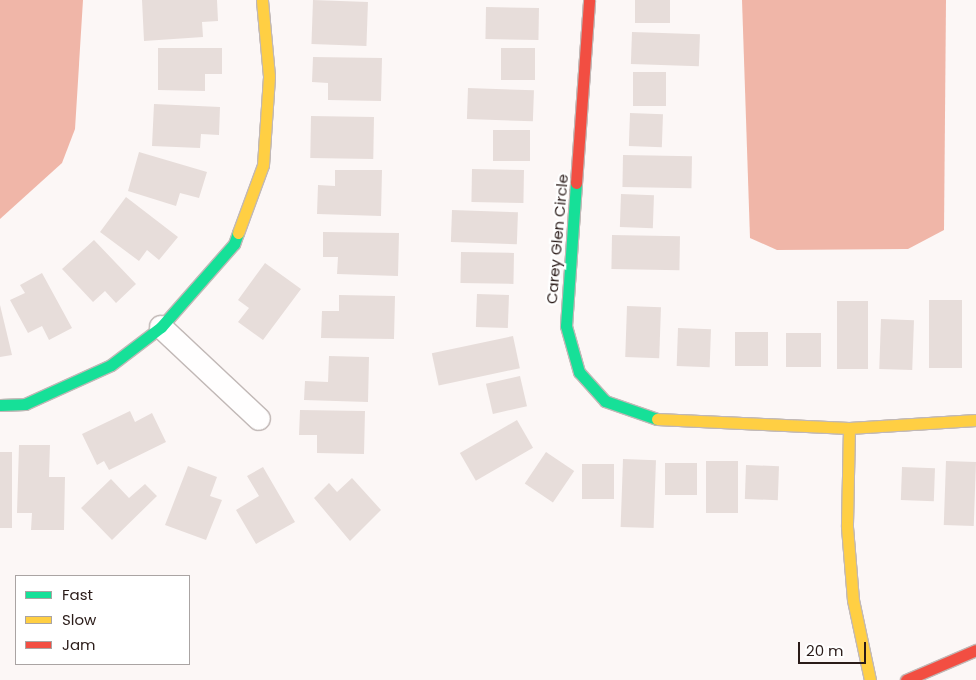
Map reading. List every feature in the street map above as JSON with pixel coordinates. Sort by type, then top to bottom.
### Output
[{"type":"street","points":[[0,405],[25,404],[111,364],[161,327],[234,244],[263,165],[269,76],[262,0]]},
{"type":"street","name":"Carey Glen Circle","points":[[589,0],[584,117],[567,268],[566,326],[579,372],[605,401],[647,418],[849,428],[976,420]]},
{"type":"street","points":[[161,327],[259,419]]},
{"type":"street","points":[[849,428],[847,526],[853,600],[870,680]]},
{"type":"street","points":[[906,680],[976,650]]},
{"type":"shaded area","points":[[0,0],[83,0],[75,129],[62,163],[0,219]]},
{"type":"shaded area","points":[[742,0],[946,0],[944,230],[908,249],[777,250],[750,238]]},
{"type":"building","points":[[142,0],[217,0],[218,21],[202,22],[203,37],[144,41]]},
{"type":"building","points":[[313,0],[368,2],[366,46],[311,44]]},
{"type":"building","points":[[635,0],[670,0],[670,23],[635,23]]},
{"type":"building","points":[[486,7],[539,8],[538,40],[485,39]]},
{"type":"building","points":[[632,32],[700,34],[699,66],[631,64]]},
{"type":"building","points":[[158,48],[222,48],[222,74],[205,74],[205,91],[158,90]]},
{"type":"building","points":[[501,48],[535,48],[535,80],[501,80]]},
{"type":"building","points":[[313,57],[382,58],[381,101],[328,100],[328,83],[312,82]]},
{"type":"building","points":[[633,72],[666,72],[666,106],[633,106]]},
{"type":"building","points":[[468,88],[534,90],[533,121],[467,119]]},
{"type":"building","points":[[154,104],[220,107],[219,135],[201,134],[200,148],[152,146]]},
{"type":"building","points":[[630,113],[663,114],[662,147],[629,146]]},
{"type":"building","points":[[311,116],[374,117],[373,159],[310,158]]},
{"type":"building","points":[[493,130],[530,130],[530,161],[493,161]]},
{"type":"building","points":[[139,152],[207,172],[199,198],[180,193],[176,206],[128,191]]},
{"type":"building","points":[[623,155],[692,156],[691,188],[622,187]]},
{"type":"building","points":[[472,169],[524,170],[523,203],[471,202]]},
{"type":"building","points":[[335,170],[382,170],[381,216],[317,214],[318,185],[335,186]]},
{"type":"building","points":[[621,194],[654,195],[653,228],[620,227]]},
{"type":"building","points":[[126,197],[178,237],[159,260],[147,250],[139,261],[100,232]]},
{"type":"building","points":[[452,210],[518,212],[517,244],[451,242]]},
{"type":"building","points":[[323,232],[399,233],[398,276],[337,274],[338,257],[323,257]]},
{"type":"building","points":[[612,235],[680,236],[679,270],[611,269]]},
{"type":"building","points":[[94,240],[136,284],[116,303],[105,291],[93,302],[62,269]]},
{"type":"building","points":[[461,252],[514,253],[513,284],[460,283]]},
{"type":"building","points":[[265,263],[301,289],[263,340],[238,322],[249,308],[238,300]]},
{"type":"building","points":[[42,273],[72,328],[49,340],[42,326],[28,333],[10,300],[25,293],[20,285]]},
{"type":"building","points":[[477,294],[509,295],[508,328],[476,327]]},
{"type":"building","points":[[339,295],[395,296],[394,339],[321,338],[322,311],[339,311]]},
{"type":"building","points":[[929,300],[962,300],[962,368],[929,368]]},
{"type":"building","points":[[837,301],[868,301],[868,369],[837,369]]},
{"type":"building","points":[[0,305],[12,355],[0,357]]},
{"type":"building","points":[[627,306],[661,307],[659,358],[625,357]]},
{"type":"building","points":[[881,319],[914,320],[912,370],[879,369]]},
{"type":"building","points":[[678,328],[711,329],[710,367],[677,366]]},
{"type":"building","points":[[735,332],[768,332],[768,366],[735,366]]},
{"type":"building","points":[[786,333],[821,333],[821,367],[786,367]]},
{"type":"building","points":[[513,336],[520,368],[439,386],[432,353]]},
{"type":"building","points":[[329,356],[369,357],[368,402],[304,400],[305,381],[328,382]]},
{"type":"building","points":[[520,376],[527,406],[493,414],[486,384]]},
{"type":"building","points":[[300,410],[365,411],[364,454],[317,453],[317,435],[299,435]]},
{"type":"building","points":[[130,411],[135,422],[152,413],[166,442],[109,470],[104,461],[97,465],[82,434]]},
{"type":"building","points":[[517,420],[533,448],[476,481],[460,453]]},
{"type":"building","points":[[19,445],[50,445],[49,477],[65,477],[64,530],[31,530],[32,513],[17,513]]},
{"type":"building","points":[[0,452],[12,452],[12,528],[0,528]]},
{"type":"building","points":[[546,452],[574,471],[553,503],[525,484]]},
{"type":"building","points":[[623,459],[656,460],[654,528],[621,527]]},
{"type":"building","points":[[706,461],[738,461],[738,513],[706,513]]},
{"type":"building","points":[[946,461],[976,462],[974,526],[944,525]]},
{"type":"building","points":[[665,463],[697,463],[697,495],[665,495]]},
{"type":"building","points":[[582,464],[614,464],[614,499],[582,499]]},
{"type":"building","points":[[746,465],[779,466],[778,500],[745,499]]},
{"type":"building","points":[[188,466],[217,477],[210,496],[222,500],[206,540],[165,525]]},
{"type":"building","points":[[263,467],[295,522],[256,544],[236,510],[259,496],[247,476]]},
{"type":"building","points":[[902,467],[935,468],[934,501],[901,500]]},
{"type":"building","points":[[352,478],[381,510],[350,541],[314,498],[329,483],[337,492]]},
{"type":"building","points":[[111,479],[129,498],[145,484],[157,496],[112,540],[81,508]]},
{"type":"traffic: fast","points":[[576,183],[566,326],[579,372],[605,401],[657,419]]},
{"type":"traffic: fast","points":[[0,405],[25,404],[111,365],[161,327],[234,244],[238,233]]},
{"type":"traffic: slow","points":[[238,233],[263,165],[269,76],[262,0]]},
{"type":"traffic: slow","points":[[657,419],[849,428],[976,420]]},
{"type":"traffic: slow","points":[[849,428],[847,527],[853,600],[870,680]]},
{"type":"traffic: jam","points":[[576,183],[589,0]]},
{"type":"traffic: jam","points":[[906,680],[976,650]]}]
